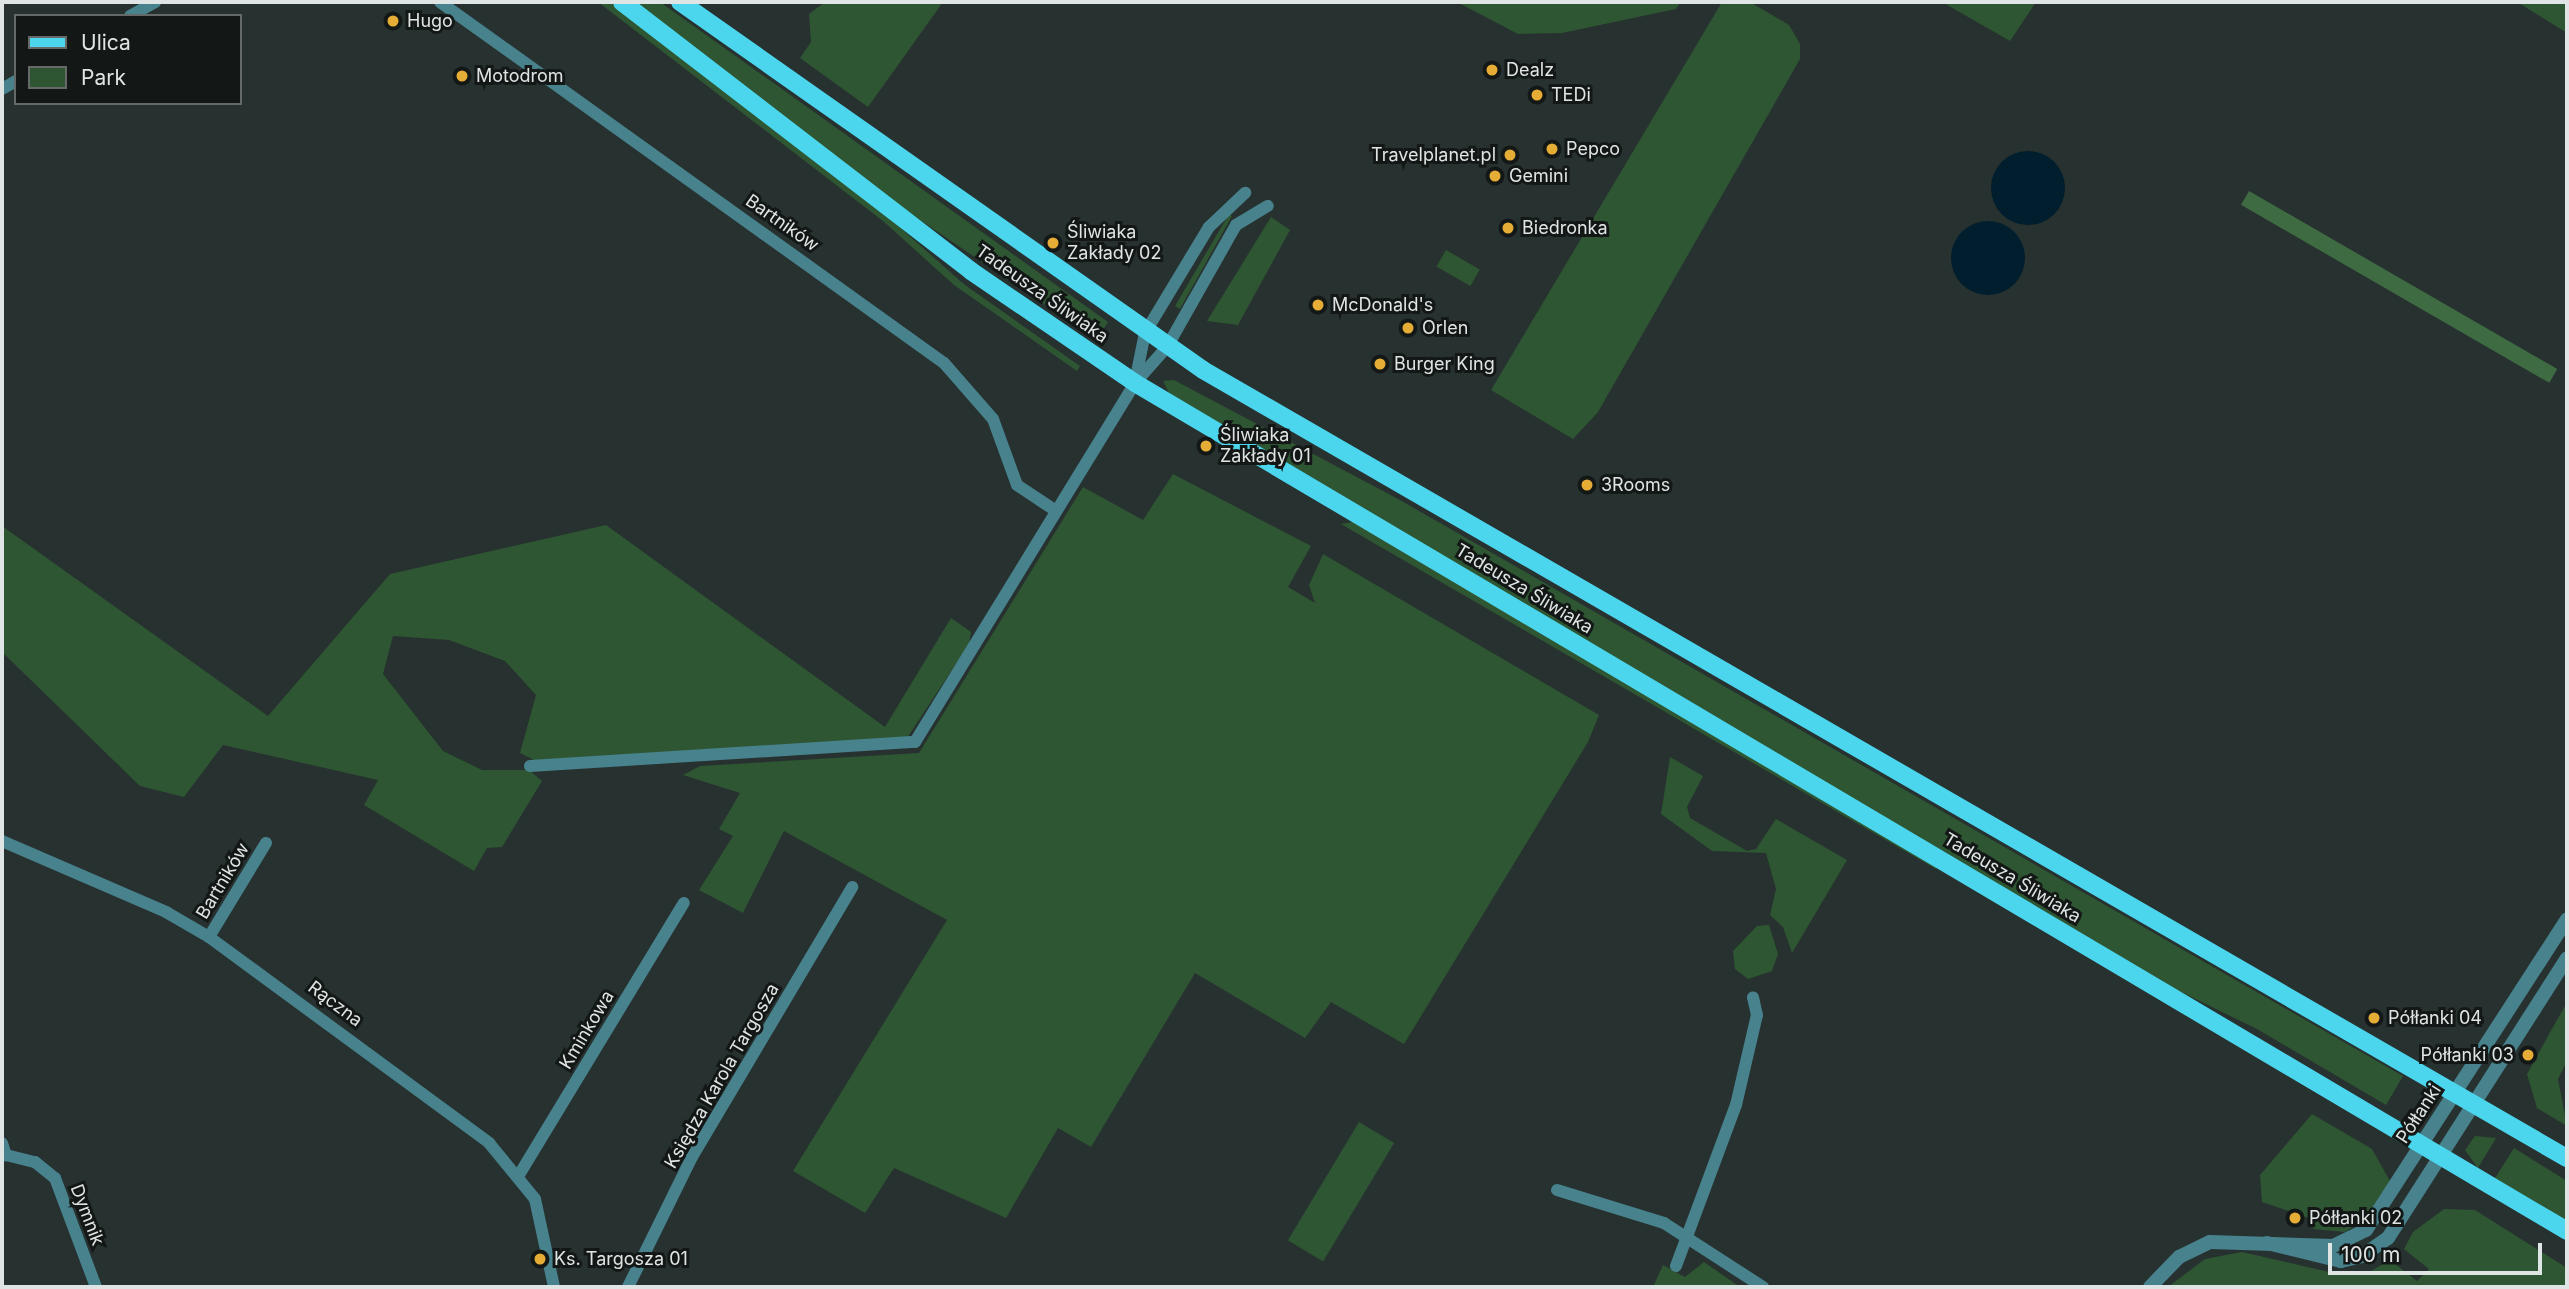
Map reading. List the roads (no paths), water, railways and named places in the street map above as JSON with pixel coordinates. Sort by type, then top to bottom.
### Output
[{"type":"main road","name":"Tadeusza Śliwiaka","points":[[622,2],[971,271],[1135,383],[2567,1230]]},
{"type":"main road","name":"Tadeusza Śliwiaka","points":[[680,2],[1167,347],[2477,1103],[2567,1158]]},
{"type":"street","points":[[134,14],[155,2]]},
{"type":"street","name":"Bartników","points":[[440,2],[944,363],[988,411],[1017,485],[1056,511]]},
{"type":"street","points":[[1135,383],[1145,333],[1209,227],[1245,193]]},
{"type":"street","points":[[530,766],[915,742],[1135,383],[1167,347],[1236,225],[1268,206]]},
{"type":"street","name":"Rączna","points":[[2,841],[166,912],[209,937],[478,1135],[519,1175],[541,1211],[554,1287]]},
{"type":"street","name":"Bartników","points":[[209,937],[267,843]]},
{"type":"street","name":"Księdza Karola Targosza","points":[[628,1287],[692,1157],[852,887]]},
{"type":"street","name":"Kminkowa","points":[[519,1175],[684,903]]},
{"type":"street","name":"Półłanki","points":[[2150,1287],[2198,1246],[2252,1238],[2329,1246],[2351,1240],[2373,1223],[2567,919]]},
{"type":"street","name":"Półłanki","points":[[2252,1238],[2313,1257],[2362,1256],[2394,1232],[2567,958]]},
{"type":"street","points":[[1676,1266],[1690,1238],[1736,1105],[1757,1015],[1753,997]]},
{"type":"street","name":"Dymnik","points":[[2,1143],[6,1155],[36,1162],[55,1178],[96,1287]]},
{"type":"street","points":[[1557,1190],[1654,1218],[1690,1238],[1763,1287]]},
{"type":"water","points":[[2028,151],[2049,157],[2059,167],[2065,188],[2059,209],[2049,219],[2028,225],[2007,219],[1997,209],[1991,188],[1997,167],[2007,157]]},
{"type":"water","points":[[1988,221],[2009,227],[2019,237],[2025,258],[2019,279],[2009,289],[1988,295],[1967,289],[1957,279],[1951,258],[1957,237],[1967,227]]},
{"type":"place","name":"Hugo","points":[[393,21]]},
{"type":"place","name":"Dealz","points":[[1492,70]]},
{"type":"place","name":"Motodrom","points":[[462,76]]},
{"type":"place","name":"TEDi","points":[[1537,95]]},
{"type":"place","name":"Pepco","points":[[1552,149]]},
{"type":"place","name":"Travelplanet.pl","points":[[1510,155]]},
{"type":"place","name":"Gemini","points":[[1495,176]]},
{"type":"place","name":"Biedronka","points":[[1508,228]]},
{"type":"place","name":"Śliwiaka Zakłady 02","points":[[1053,243]]},
{"type":"place","name":"McDonald's","points":[[1318,305]]},
{"type":"place","name":"Orlen","points":[[1408,328]]},
{"type":"place","name":"Burger King","points":[[1380,364]]},
{"type":"place","name":"Śliwiaka Zakłady 01","points":[[1206,446]]},
{"type":"place","name":"3Rooms","points":[[1587,485]]},
{"type":"place","name":"Półłanki 04","points":[[2374,1018]]},
{"type":"place","name":"Półłanki 03","points":[[2528,1055]]},
{"type":"place","name":"Półłanki 02","points":[[2295,1218]]},
{"type":"place","name":"Ks. Targosza 01","points":[[540,1259]]}]
